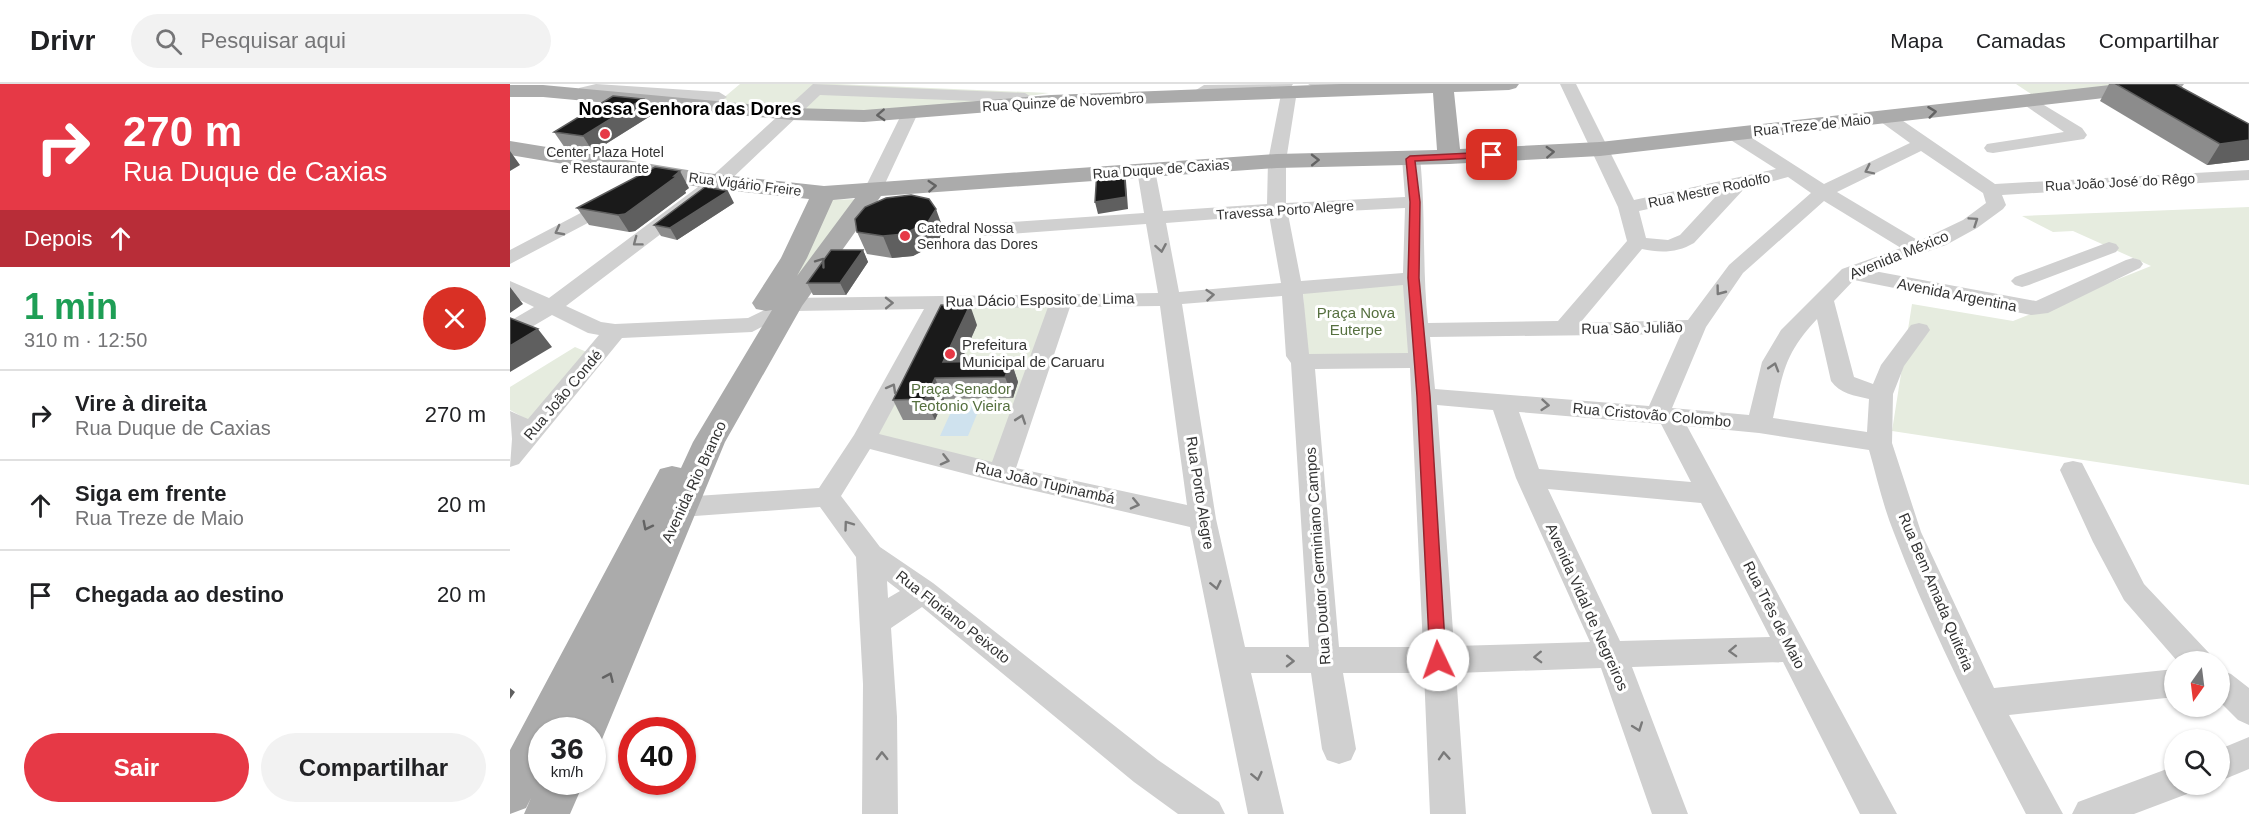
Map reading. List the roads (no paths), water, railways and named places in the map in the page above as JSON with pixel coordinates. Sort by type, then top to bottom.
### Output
[{"type":"main road","name":"Rua Quinze de Novembro","points":[[510,91],[548,88],[585,95],[714,102],[792,114],[864,116],[1051,101],[1287,88],[1509,84]]},
{"type":"main road","name":"Rua Treze de Maio","points":[[1449,157],[1600,149],[1887,118],[2030,95],[2174,84]]},
{"type":"main road","points":[[1443,85],[1449,157]]},
{"type":"main road","points":[[510,105],[548,88]]},
{"type":"main road","name":"Rua Vigário Freire","points":[[510,148],[777,190],[824,193],[873,190]]},
{"type":"main road","name":"Rua Duque de Caxias","points":[[873,190],[1277,161],[1449,157]]},
{"type":"main road","name":"Avenida Rio Branco","points":[[591,717],[709,442],[789,305],[873,190]]},
{"type":"main road","name":"Avenida Rio Branco","points":[[554,717],[752,325],[794,258],[824,193]]},
{"type":"main road","name":"Avenida Rio Branco","points":[[542,795],[547,814]]},
{"type":"street","points":[[714,102],[735,84]]},
{"type":"street","points":[[1316,84],[1373,84]]},
{"type":"street","points":[[1568,84],[1628,207],[1637,242]]},
{"type":"street","points":[[510,330],[552,306],[717,182],[819,87],[1109,96],[1287,88]]},
{"type":"street","name":"Rua Doutor Germiniano Campos","points":[[1287,88],[1277,161],[1276,209],[1292,288],[1298,356],[1303,362],[1325,661],[1339,749]]},
{"type":"street","points":[[971,108],[1021,93]]},
{"type":"street","points":[[1993,148],[2078,135],[2030,95]]},
{"type":"street","points":[[873,190],[910,113]]},
{"type":"street","points":[[1887,118],[1991,190]]},
{"type":"street","points":[[1732,133],[1917,249]]},
{"type":"street","points":[[1663,416],[1695,327],[1736,269],[1823,192],[1922,144]]},
{"type":"street","points":[[1410,159],[1415,202],[1413,278],[1424,396],[1448,814]]},
{"type":"street","name":"Rua Porto Alegre","points":[[1146,170],[1170,299],[1202,519],[1266,814]]},
{"type":"street","name":"Rua Mestre Rodolfo","points":[[1628,207],[1737,185],[1790,171]]},
{"type":"street","points":[[510,258],[666,173]]},
{"type":"street","name":"Rua João José do Rêgo","points":[[1991,190],[2249,175]]},
{"type":"street","points":[[1637,242],[1660,247],[1679,244],[1687,239],[1737,185]]},
{"type":"street","name":"Avenida México","points":[[1759,424],[1774,362],[1789,335],[1823,299],[1849,273],[1917,249],[1970,224],[1996,205],[1991,190]]},
{"type":"street","name":"Travessa Porto Alegre","points":[[983,230],[1276,209],[1415,202]]},
{"type":"street","points":[[1570,327],[1569,322],[1637,242]]},
{"type":"street","points":[[2022,280],[2109,248]]},
{"type":"street","name":"Avenida Argentina","points":[[1849,273],[2040,308],[2133,264]]},
{"type":"street","name":"Rua Dácio Esposito de Lima","points":[[789,305],[1170,299],[1413,278]]},
{"type":"street","points":[[510,287],[596,327],[615,331],[752,325],[789,305]]},
{"type":"street","points":[[1823,299],[1843,381],[1858,389],[1881,394]]},
{"type":"street","points":[[681,507],[827,497],[876,442],[940,301]]},
{"type":"street","points":[[1001,474],[1061,302]]},
{"type":"street","name":"Rua São Julião","points":[[1417,330],[1695,327]]},
{"type":"street","name":"Rua Bem Amada Quitéria","points":[[1919,330],[1893,365],[1881,394],[1879,443],[1907,532],[1985,703],[2045,814]]},
{"type":"street","name":"Rua João Condé","points":[[517,449],[615,331]]},
{"type":"street","points":[[1303,362],[1419,360]]},
{"type":"street","name":"Rua Cristovão Colombo","points":[[1424,396],[1759,424],[1879,443]]},
{"type":"street","name":"Avenida Vidal de Negreiros","points":[[1503,402],[1529,478],[1611,654],[1670,814]]},
{"type":"street","name":"Rua Três de Maio","points":[[1663,416],[1712,494],[1879,814]]},
{"type":"street","points":[[510,419],[519,424],[517,449]]},
{"type":"street","name":"Rua João Tupinambá","points":[[876,442],[1001,474],[1202,519]]},
{"type":"street","points":[[2073,470],[2134,592],[2188,651]]},
{"type":"street","points":[[1529,478],[1712,494]]},
{"type":"street","name":"Rua Floriano Peixoto","points":[[827,497],[870,555],[923,591],[1146,771],[1207,814]]},
{"type":"street","points":[[870,555],[876,622],[882,756],[880,814]]},
{"type":"street","points":[[876,622],[923,591]]},
{"type":"street","points":[[1232,660],[1438,660],[1791,649]]},
{"type":"street","points":[[1985,703],[2164,683]]},
{"type":"street","points":[[2230,691],[2249,710]]},
{"type":"street","points":[[2230,761],[2249,753]]},
{"type":"street","points":[[2090,814],[2134,808],[2164,789]]},
{"type":"water","points":[[982,402],[968,436],[940,436],[955,403]]},
{"type":"place","name":"Center Plaza Hotel e Restaurante","points":[[605,134]]},
{"type":"place","name":"Catedral Nossa Senhora das Dores","points":[[905,236]]},
{"type":"place","name":"Prefeitura Municipal de Caruaru","points":[[950,354]]},
{"type":"district","name":"Nossa Senhora das Dores","points":[[690,109]]},
{"type":"park label","name":"Praça Nova Euterpe","points":[[1356,322]]},
{"type":"park label","name":"Praça Senador Teotonio Vieira","points":[[961,398]]}]
